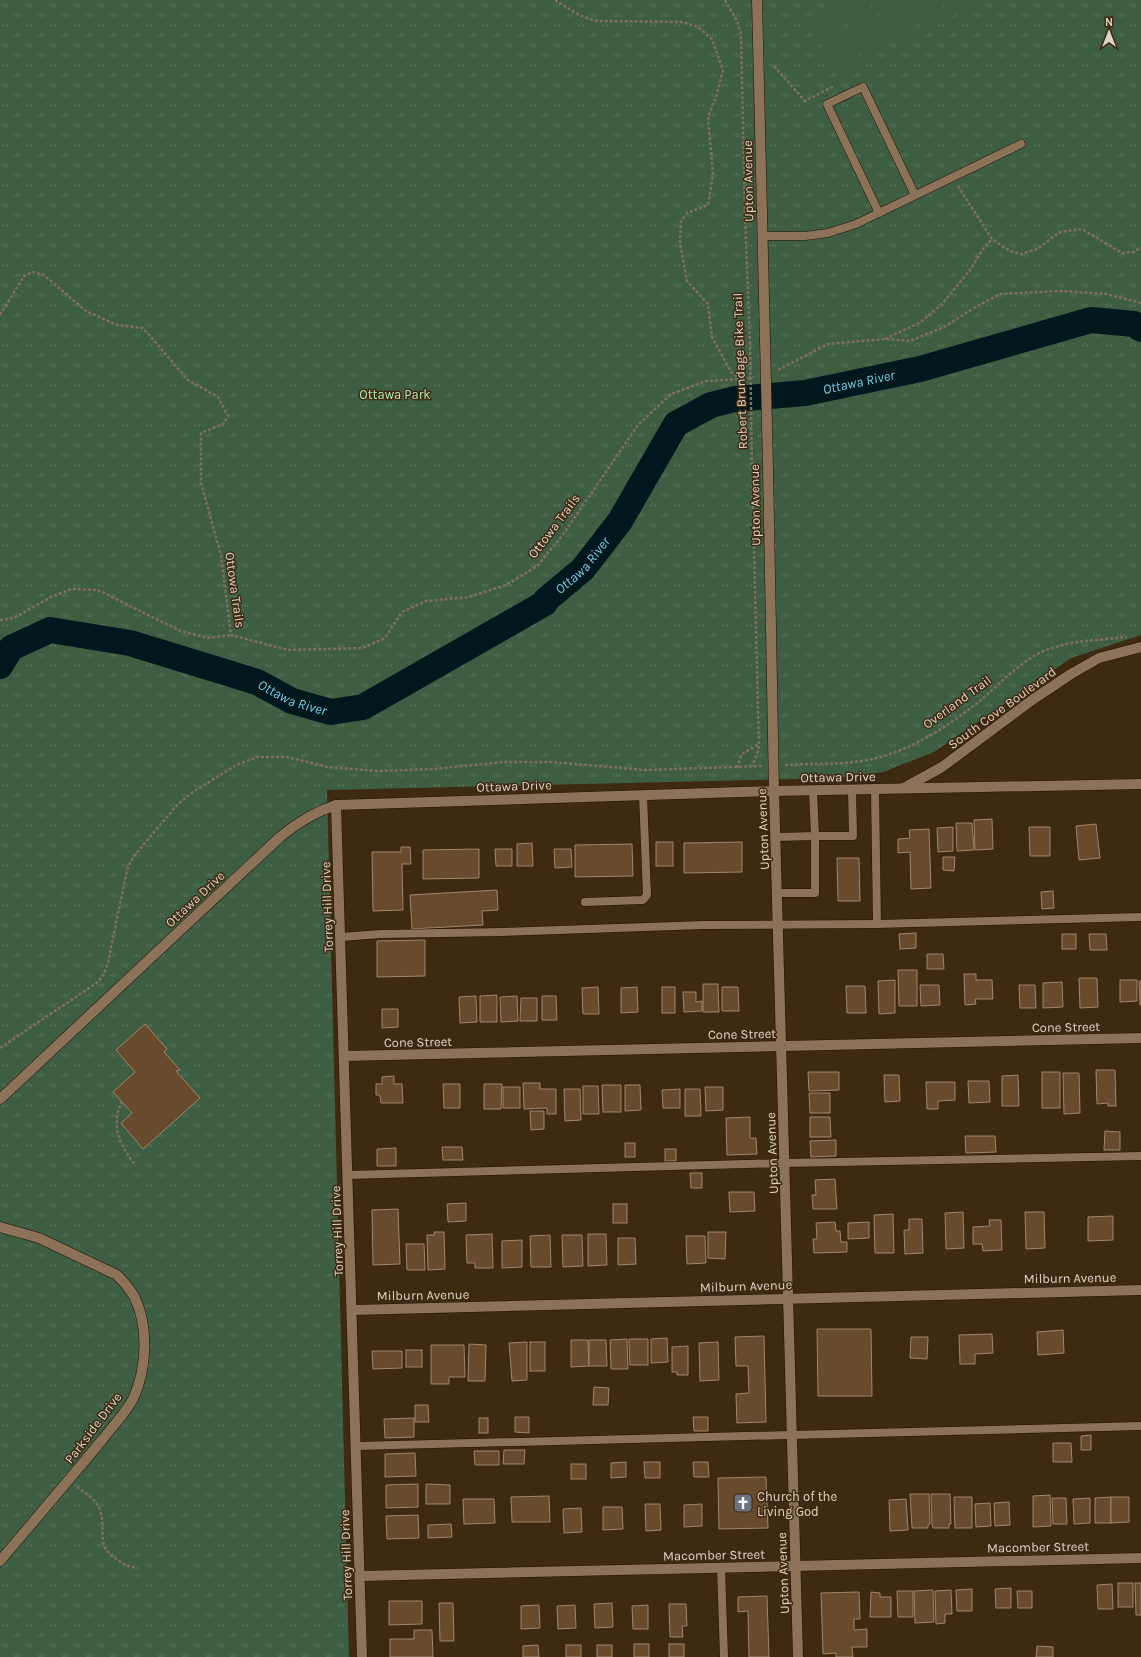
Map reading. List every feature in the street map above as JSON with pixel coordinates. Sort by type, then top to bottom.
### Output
[{"type":"street","name":"Upton Avenue","points":[[757,0],[775,766],[774,791],[783,1046],[798,1657]]},
{"type":"street","name":"South Cove Boulevard","points":[[903,789],[955,758],[1032,700],[1071,674],[1099,658],[1141,647]]},
{"type":"street","name":"Ottawa Drive","points":[[0,1099],[280,837],[300,821],[318,810],[336,805],[774,791],[1141,784]]},
{"type":"street","name":"Torrey Hill Drive","points":[[336,805],[362,1657]]},
{"type":"street","name":"Cone Street","points":[[344,1056],[1141,1038]]},
{"type":"street","name":"Parkside Drive","points":[[0,1227],[39,1238],[117,1275],[134,1296],[142,1322],[144,1353],[142,1366],[132,1400],[113,1427],[0,1561]]},
{"type":"street","name":"Milburn Avenue","points":[[352,1310],[1141,1290]]},
{"type":"street","name":"Macomber Street","points":[[360,1576],[1141,1558]]},
{"type":"lane","points":[[879,213],[827,104],[837,99],[863,87],[916,195]]},
{"type":"lane","points":[[762,236],[805,236],[828,233],[856,224],[1021,144]]},
{"type":"lane","points":[[776,837],[853,836],[852,790]]},
{"type":"lane","points":[[875,790],[877,924]]},
{"type":"lane","points":[[778,893],[815,893],[812,791]]},
{"type":"lane","points":[[585,902],[643,900],[647,895],[643,796]]},
{"type":"lane","points":[[341,937],[380,934],[779,924],[877,924],[1141,917]]},
{"type":"lane","points":[[348,1175],[786,1163],[1141,1156]]},
{"type":"lane","points":[[356,1446],[1141,1426]]},
{"type":"lane","points":[[721,1568],[724,1657]]},
{"type":"path","name":"Robert Brundage Bike Trail","points":[[725,0],[737,21],[741,34],[759,744],[757,757],[752,767]]},
{"type":"path","points":[[774,66],[805,101],[832,87],[837,99]]},
{"type":"path","points":[[952,177],[992,239],[1010,251],[1021,254],[1037,249],[1060,232],[1082,229],[1122,253],[1134,252],[1141,247]]},
{"type":"path","points":[[885,339],[922,322],[942,304],[970,270],[983,249],[992,239]]},
{"type":"path","name":"Ottowa Trails","points":[[0,315],[24,276],[33,272],[44,275],[86,310],[118,325],[143,328],[188,380],[218,398],[228,416],[223,424],[201,433],[201,482],[221,555],[231,635],[288,650],[362,648],[385,638],[402,612],[426,601],[469,597],[506,585],[537,566],[562,536],[638,425],[671,394],[706,381],[741,379]]},
{"type":"path","points":[[1053,292],[1106,294],[1141,303]]},
{"type":"path","points":[[0,620],[14,618],[51,597],[72,589],[98,590],[178,630],[208,638],[231,635]]},
{"type":"path","name":"Overland Trail","points":[[752,767],[869,760],[890,754],[949,724],[980,700],[1021,664],[1040,654],[1063,645],[1128,636]]},
{"type":"path","points":[[737,768],[742,754],[759,744]]},
{"type":"path","points":[[122,1101],[116,1112],[119,1141],[136,1166]]},
{"type":"path","points":[[68,1481],[96,1501],[100,1508],[103,1521],[102,1544],[108,1553],[130,1567],[138,1568]]},
{"type":"green space","name":"Ottawa Park","points":[[0,0],[1141,0],[1141,635],[1071,658],[934,752],[883,772],[837,778],[327,790],[349,1657],[0,1657]]},
{"type":"green space","points":[[868,0],[889,46],[863,58],[837,1]]},
{"type":"green space","points":[[873,0],[905,0],[919,31],[893,43]]},
{"type":"green space","points":[[908,0],[940,0],[949,19],[923,31]]},
{"type":"green space","points":[[942,0],[974,0],[976,5],[950,17]]},
{"type":"green space","points":[[834,5],[861,61],[835,74],[808,17]]},
{"type":"building","points":[[992,819],[993,849],[975,850],[974,820]]},
{"type":"building","points":[[956,823],[972,823],[974,850],[957,851]]},
{"type":"building","points":[[1096,824],[1100,858],[1079,860],[1076,826]]},
{"type":"building","points":[[953,827],[953,851],[938,852],[937,828]]},
{"type":"building","points":[[1029,827],[1050,827],[1050,856],[1030,856]]},
{"type":"building","points":[[929,829],[931,888],[911,889],[910,852],[898,853],[898,839],[910,838],[909,830]]},
{"type":"building","points":[[656,842],[673,842],[673,866],[656,866]]},
{"type":"building","points":[[742,842],[742,872],[684,873],[684,843]]},
{"type":"building","points":[[532,843],[533,866],[517,866],[517,844]]},
{"type":"building","points":[[632,844],[633,876],[575,877],[575,845]]},
{"type":"building","points":[[401,847],[410,847],[411,864],[402,864],[403,910],[373,911],[372,852],[401,852]]},
{"type":"building","points":[[479,849],[479,878],[423,879],[423,850]]},
{"type":"building","points":[[495,849],[512,849],[512,866],[496,866]]},
{"type":"building","points":[[554,849],[571,849],[572,867],[555,868]]},
{"type":"building","points":[[943,857],[955,857],[954,871],[943,870]]},
{"type":"building","points":[[837,858],[859,858],[860,901],[838,901]]},
{"type":"building","points":[[497,890],[498,910],[482,911],[483,925],[412,929],[410,895]]},
{"type":"building","points":[[1053,891],[1054,908],[1042,909],[1041,892]]},
{"type":"building","points":[[916,933],[916,948],[900,949],[899,934]]},
{"type":"building","points":[[1062,934],[1076,934],[1076,949],[1062,949]]},
{"type":"building","points":[[1089,934],[1106,934],[1107,950],[1090,950]]},
{"type":"building","points":[[425,940],[425,976],[377,977],[377,941]]},
{"type":"building","points":[[927,954],[943,954],[944,969],[927,969]]},
{"type":"building","points":[[898,970],[917,970],[917,1006],[899,1006]]},
{"type":"building","points":[[964,974],[976,974],[976,980],[992,980],[993,999],[975,999],[976,1004],[965,1005]]},
{"type":"building","points":[[1079,978],[1097,978],[1098,1007],[1080,1008]]},
{"type":"building","points":[[895,980],[895,1013],[879,1014],[878,981]]},
{"type":"building","points":[[1120,980],[1137,980],[1137,1001],[1120,1002]]},
{"type":"building","points":[[1139,981],[1141,981],[1141,1005],[1140,1005]]},
{"type":"building","points":[[1062,982],[1063,1007],[1043,1008],[1043,983]]},
{"type":"building","points":[[703,984],[718,984],[719,1012],[703,1012]]},
{"type":"building","points":[[920,985],[939,985],[940,1005],[921,1006]]},
{"type":"building","points":[[1019,985],[1035,985],[1036,1008],[1020,1008]]},
{"type":"building","points":[[846,986],[865,986],[866,1013],[847,1013]]},
{"type":"building","points":[[598,987],[599,1014],[583,1014],[582,988]]},
{"type":"building","points":[[637,987],[638,1012],[621,1013],[621,988]]},
{"type":"building","points":[[662,987],[675,987],[675,1013],[662,1013]]},
{"type":"building","points":[[722,987],[738,987],[739,1011],[722,1011]]},
{"type":"building","points":[[683,992],[696,992],[696,1002],[702,1001],[702,1011],[684,1012]]},
{"type":"building","points":[[497,995],[497,1022],[480,1022],[480,996]]},
{"type":"building","points":[[476,996],[477,1022],[460,1023],[459,997]]},
{"type":"building","points":[[517,996],[518,1021],[501,1022],[500,997]]},
{"type":"building","points":[[542,996],[556,996],[557,1020],[542,1020]]},
{"type":"building","points":[[521,998],[537,998],[537,1021],[520,1021]]},
{"type":"building","points":[[382,1009],[398,1009],[398,1027],[382,1028]]},
{"type":"building","points":[[145,1024],[167,1049],[164,1052],[180,1070],[176,1071],[200,1098],[143,1149],[121,1123],[132,1113],[113,1092],[135,1072],[116,1050]]},
{"type":"building","points":[[1096,1070],[1115,1070],[1116,1106],[1108,1106],[1108,1103],[1097,1104]]},
{"type":"building","points":[[808,1072],[839,1072],[839,1090],[809,1091]]},
{"type":"building","points":[[1042,1072],[1060,1072],[1060,1108],[1042,1108]]},
{"type":"building","points":[[1063,1073],[1079,1073],[1080,1113],[1064,1114]]},
{"type":"building","points":[[884,1075],[899,1075],[900,1101],[885,1102]]},
{"type":"building","points":[[1018,1075],[1019,1106],[1002,1106],[1002,1076]]},
{"type":"building","points":[[394,1076],[394,1084],[402,1084],[403,1103],[381,1103],[380,1095],[376,1095],[376,1084],[382,1084],[382,1077]]},
{"type":"building","points":[[968,1081],[989,1081],[990,1102],[969,1103]]},
{"type":"building","points":[[926,1082],[955,1082],[955,1100],[938,1101],[938,1109],[927,1109]]},
{"type":"building","points":[[523,1083],[540,1083],[540,1089],[556,1089],[556,1114],[547,1114],[547,1108],[524,1109]]},
{"type":"building","points":[[443,1084],[460,1084],[460,1108],[444,1108]]},
{"type":"building","points":[[484,1084],[502,1084],[501,1109],[484,1109]]},
{"type":"building","points":[[602,1085],[621,1085],[621,1112],[603,1112]]},
{"type":"building","points":[[625,1085],[640,1085],[641,1110],[625,1111]]},
{"type":"building","points":[[583,1086],[598,1086],[599,1114],[583,1114]]},
{"type":"building","points":[[503,1087],[520,1087],[520,1108],[503,1108]]},
{"type":"building","points":[[705,1087],[723,1087],[723,1110],[706,1111]]},
{"type":"building","points":[[564,1089],[580,1089],[581,1120],[565,1121]]},
{"type":"building","points":[[680,1089],[680,1108],[663,1108],[662,1090]]},
{"type":"building","points":[[685,1089],[700,1089],[701,1116],[685,1116]]},
{"type":"building","points":[[809,1093],[830,1093],[830,1113],[810,1113]]},
{"type":"building","points":[[530,1111],[544,1111],[544,1129],[531,1130]]},
{"type":"building","points":[[750,1117],[750,1138],[756,1138],[757,1154],[727,1155],[726,1118]]},
{"type":"building","points":[[810,1117],[830,1117],[831,1137],[810,1137]]},
{"type":"building","points":[[1105,1131],[1120,1132],[1120,1150],[1104,1150]]},
{"type":"building","points":[[965,1136],[995,1136],[996,1152],[966,1153]]},
{"type":"building","points":[[836,1140],[836,1156],[811,1157],[810,1141]]},
{"type":"building","points":[[625,1143],[635,1143],[635,1157],[625,1157]]},
{"type":"building","points":[[442,1147],[462,1147],[463,1160],[443,1160]]},
{"type":"building","points":[[396,1148],[396,1166],[377,1166],[377,1149]]},
{"type":"building","points":[[665,1149],[676,1149],[676,1161],[665,1161]]},
{"type":"building","points":[[690,1173],[702,1173],[702,1188],[691,1188]]},
{"type":"building","points":[[835,1179],[837,1209],[813,1209],[812,1195],[816,1195],[815,1180]]},
{"type":"building","points":[[729,1192],[754,1192],[755,1211],[730,1212]]},
{"type":"building","points":[[466,1203],[466,1221],[448,1222],[447,1204]]},
{"type":"building","points":[[613,1204],[627,1204],[627,1223],[613,1223]]},
{"type":"building","points":[[398,1209],[400,1264],[373,1265],[372,1210]]},
{"type":"building","points":[[963,1212],[964,1248],[946,1249],[945,1213]]},
{"type":"building","points":[[1025,1212],[1044,1212],[1045,1248],[1026,1249]]},
{"type":"building","points":[[893,1214],[894,1253],[875,1253],[874,1215]]},
{"type":"building","points":[[1113,1216],[1113,1240],[1088,1241],[1088,1217]]},
{"type":"building","points":[[909,1219],[922,1219],[923,1253],[905,1254],[904,1230],[909,1230]]},
{"type":"building","points":[[989,1220],[1001,1220],[1002,1250],[983,1251],[982,1244],[973,1244],[973,1227],[990,1226]]},
{"type":"building","points":[[835,1222],[836,1231],[840,1231],[841,1242],[847,1242],[847,1252],[814,1253],[813,1239],[817,1239],[816,1223]]},
{"type":"building","points":[[869,1222],[869,1238],[848,1239],[848,1223]]},
{"type":"building","points":[[434,1232],[444,1232],[445,1269],[428,1270],[427,1235],[435,1235]]},
{"type":"building","points":[[708,1232],[726,1232],[725,1259],[708,1258]]},
{"type":"building","points":[[492,1234],[493,1268],[475,1268],[475,1263],[467,1263],[466,1235]]},
{"type":"building","points":[[588,1234],[606,1234],[607,1265],[588,1266]]},
{"type":"building","points":[[550,1235],[551,1267],[531,1267],[530,1236]]},
{"type":"building","points":[[562,1235],[582,1235],[583,1266],[563,1267]]},
{"type":"building","points":[[686,1236],[705,1236],[706,1263],[687,1264]]},
{"type":"building","points":[[618,1238],[635,1238],[636,1264],[618,1265]]},
{"type":"building","points":[[522,1240],[522,1267],[502,1268],[502,1241]]},
{"type":"building","points":[[406,1244],[424,1244],[425,1270],[407,1270]]},
{"type":"building","points":[[817,1329],[871,1329],[872,1396],[818,1396]]},
{"type":"building","points":[[1063,1330],[1064,1353],[1038,1355],[1037,1332]]},
{"type":"building","points":[[992,1334],[993,1353],[975,1354],[975,1364],[960,1364],[959,1335]]},
{"type":"building","points":[[764,1336],[766,1422],[737,1423],[736,1394],[749,1393],[748,1366],[736,1366],[735,1337]]},
{"type":"building","points":[[911,1337],[928,1337],[927,1359],[910,1358]]},
{"type":"building","points":[[667,1338],[668,1362],[651,1363],[651,1339]]},
{"type":"building","points":[[627,1339],[628,1369],[611,1369],[610,1340]]},
{"type":"building","points":[[629,1339],[648,1339],[648,1365],[630,1365]]},
{"type":"building","points":[[571,1340],[588,1340],[589,1366],[571,1367]]},
{"type":"building","points":[[589,1340],[606,1340],[607,1366],[589,1366]]},
{"type":"building","points":[[527,1342],[527,1380],[512,1381],[509,1343]]},
{"type":"building","points":[[530,1342],[545,1342],[545,1371],[530,1371]]},
{"type":"building","points":[[718,1342],[719,1380],[700,1381],[699,1343]]},
{"type":"building","points":[[469,1344],[486,1345],[485,1381],[468,1381]]},
{"type":"building","points":[[431,1345],[464,1345],[465,1377],[449,1377],[449,1384],[431,1384]]},
{"type":"building","points":[[688,1346],[688,1375],[677,1375],[677,1372],[672,1372],[672,1347]]},
{"type":"building","points":[[406,1350],[422,1350],[422,1367],[406,1367]]},
{"type":"building","points":[[372,1351],[402,1351],[402,1368],[373,1369]]},
{"type":"building","points":[[594,1387],[609,1388],[608,1405],[593,1405]]},
{"type":"building","points":[[415,1405],[428,1405],[429,1422],[415,1422]]},
{"type":"building","points":[[515,1417],[529,1417],[529,1433],[515,1432]]},
{"type":"building","points":[[693,1417],[708,1417],[708,1431],[694,1431]]},
{"type":"building","points":[[414,1418],[414,1437],[385,1438],[384,1419]]},
{"type":"building","points":[[479,1418],[488,1418],[488,1433],[479,1433]]},
{"type":"building","points":[[1091,1435],[1091,1450],[1081,1450],[1081,1436]]},
{"type":"building","points":[[1053,1443],[1071,1443],[1072,1462],[1053,1462]]},
{"type":"building","points":[[504,1450],[525,1450],[524,1464],[503,1464]]},
{"type":"building","points":[[474,1451],[499,1451],[499,1465],[475,1465]]},
{"type":"building","points":[[415,1453],[416,1476],[385,1477],[385,1454]]},
{"type":"building","points":[[626,1462],[626,1477],[611,1478],[611,1463]]},
{"type":"building","points":[[644,1462],[660,1462],[660,1478],[645,1478]]},
{"type":"building","points":[[693,1462],[708,1462],[709,1477],[694,1477]]},
{"type":"building","points":[[571,1464],[586,1464],[586,1479],[571,1479]]},
{"type":"building","name":"Church of the Living God","points":[[766,1477],[768,1528],[719,1529],[718,1478]]},
{"type":"building","points":[[418,1484],[418,1507],[386,1508],[386,1485]]},
{"type":"building","points":[[426,1484],[450,1485],[450,1504],[426,1504]]},
{"type":"building","points":[[910,1494],[929,1494],[930,1524],[928,1525],[928,1528],[912,1528]]},
{"type":"building","points":[[931,1494],[950,1494],[951,1524],[949,1524],[949,1528],[933,1528]]},
{"type":"building","points":[[1050,1495],[1051,1526],[1033,1527],[1033,1496]]},
{"type":"building","points":[[549,1496],[550,1522],[512,1522],[511,1497]]},
{"type":"building","points":[[954,1497],[972,1497],[972,1528],[955,1528]]},
{"type":"building","points":[[1111,1497],[1111,1523],[1095,1523],[1095,1498]]},
{"type":"building","points":[[1111,1497],[1129,1497],[1129,1522],[1111,1523]]},
{"type":"building","points":[[1052,1498],[1066,1498],[1067,1524],[1053,1524]]},
{"type":"building","points":[[1090,1498],[1090,1523],[1074,1524],[1073,1499]]},
{"type":"building","points":[[463,1499],[494,1499],[495,1523],[464,1524]]},
{"type":"building","points":[[906,1499],[908,1530],[890,1531],[889,1500]]},
{"type":"building","points":[[1009,1502],[1010,1525],[995,1526],[994,1503]]},
{"type":"building","points":[[990,1503],[991,1526],[976,1527],[975,1504]]},
{"type":"building","points":[[645,1504],[660,1504],[661,1530],[646,1531]]},
{"type":"building","points":[[702,1504],[702,1526],[684,1527],[684,1505]]},
{"type":"building","points":[[603,1507],[622,1507],[623,1529],[603,1530]]},
{"type":"building","points":[[581,1508],[582,1532],[564,1533],[563,1509]]},
{"type":"building","points":[[418,1515],[419,1538],[387,1539],[386,1516]]},
{"type":"building","points":[[451,1524],[452,1537],[428,1538],[428,1525]]},
{"type":"building","points":[[1118,1583],[1133,1583],[1133,1607],[1118,1607]]},
{"type":"building","points":[[1135,1583],[1141,1583],[1141,1615],[1136,1615]]},
{"type":"building","points":[[1112,1584],[1113,1609],[1098,1609],[1097,1585]]},
{"type":"building","points":[[1011,1588],[1011,1608],[996,1608],[995,1589]]},
{"type":"building","points":[[972,1589],[972,1611],[957,1611],[956,1590]]},
{"type":"building","points":[[933,1590],[934,1622],[915,1623],[914,1591]]},
{"type":"building","points":[[951,1590],[952,1614],[945,1614],[945,1623],[936,1624],[935,1591]]},
{"type":"building","points":[[897,1591],[913,1591],[913,1617],[898,1617]]},
{"type":"building","points":[[1017,1591],[1032,1591],[1032,1608],[1018,1608]]},
{"type":"building","points":[[859,1592],[860,1619],[854,1619],[854,1630],[867,1629],[867,1647],[852,1647],[853,1657],[836,1657],[836,1653],[823,1654],[821,1593]]},
{"type":"building","points":[[871,1592],[880,1593],[880,1597],[891,1597],[891,1617],[870,1617]]},
{"type":"building","points":[[767,1596],[769,1657],[749,1657],[748,1611],[738,1612],[738,1597]]},
{"type":"building","points":[[389,1601],[422,1601],[422,1624],[389,1625]]},
{"type":"building","points":[[439,1603],[453,1603],[454,1641],[440,1641]]},
{"type":"building","points":[[612,1603],[613,1627],[595,1628],[594,1604]]},
{"type":"building","points":[[669,1604],[686,1604],[687,1626],[682,1626],[683,1637],[670,1637]]},
{"type":"building","points":[[539,1605],[540,1628],[521,1629],[521,1606]]},
{"type":"building","points":[[575,1605],[576,1628],[558,1629],[557,1606]]},
{"type":"building","points":[[648,1605],[648,1629],[633,1629],[632,1606]]},
{"type":"building","points":[[414,1630],[432,1630],[433,1657],[390,1657],[390,1639],[414,1639]]},
{"type":"building","points":[[634,1644],[649,1644],[649,1657],[634,1657]]},
{"type":"building","points":[[669,1644],[684,1644],[684,1657],[669,1657]]},
{"type":"building","points":[[538,1645],[539,1657],[523,1657],[523,1646]]},
{"type":"building","points":[[566,1645],[581,1645],[581,1657],[566,1657]]},
{"type":"building","points":[[597,1645],[612,1645],[612,1657],[597,1657]]},
{"type":"building","points":[[1037,1646],[1053,1647],[1053,1657],[1036,1657]]},
{"type":"waterway","name":"Ottawa River","points":[[0,666],[11,648],[50,630],[130,643],[257,682],[292,701],[331,712],[363,707],[545,603],[546,600],[583,569],[620,521],[676,424],[711,405],[735,399],[805,393],[920,369],[1091,320],[1134,324],[1141,329]]},
{"type":"place","name":"Church of the Living God","points":[[743,1503]]}]
